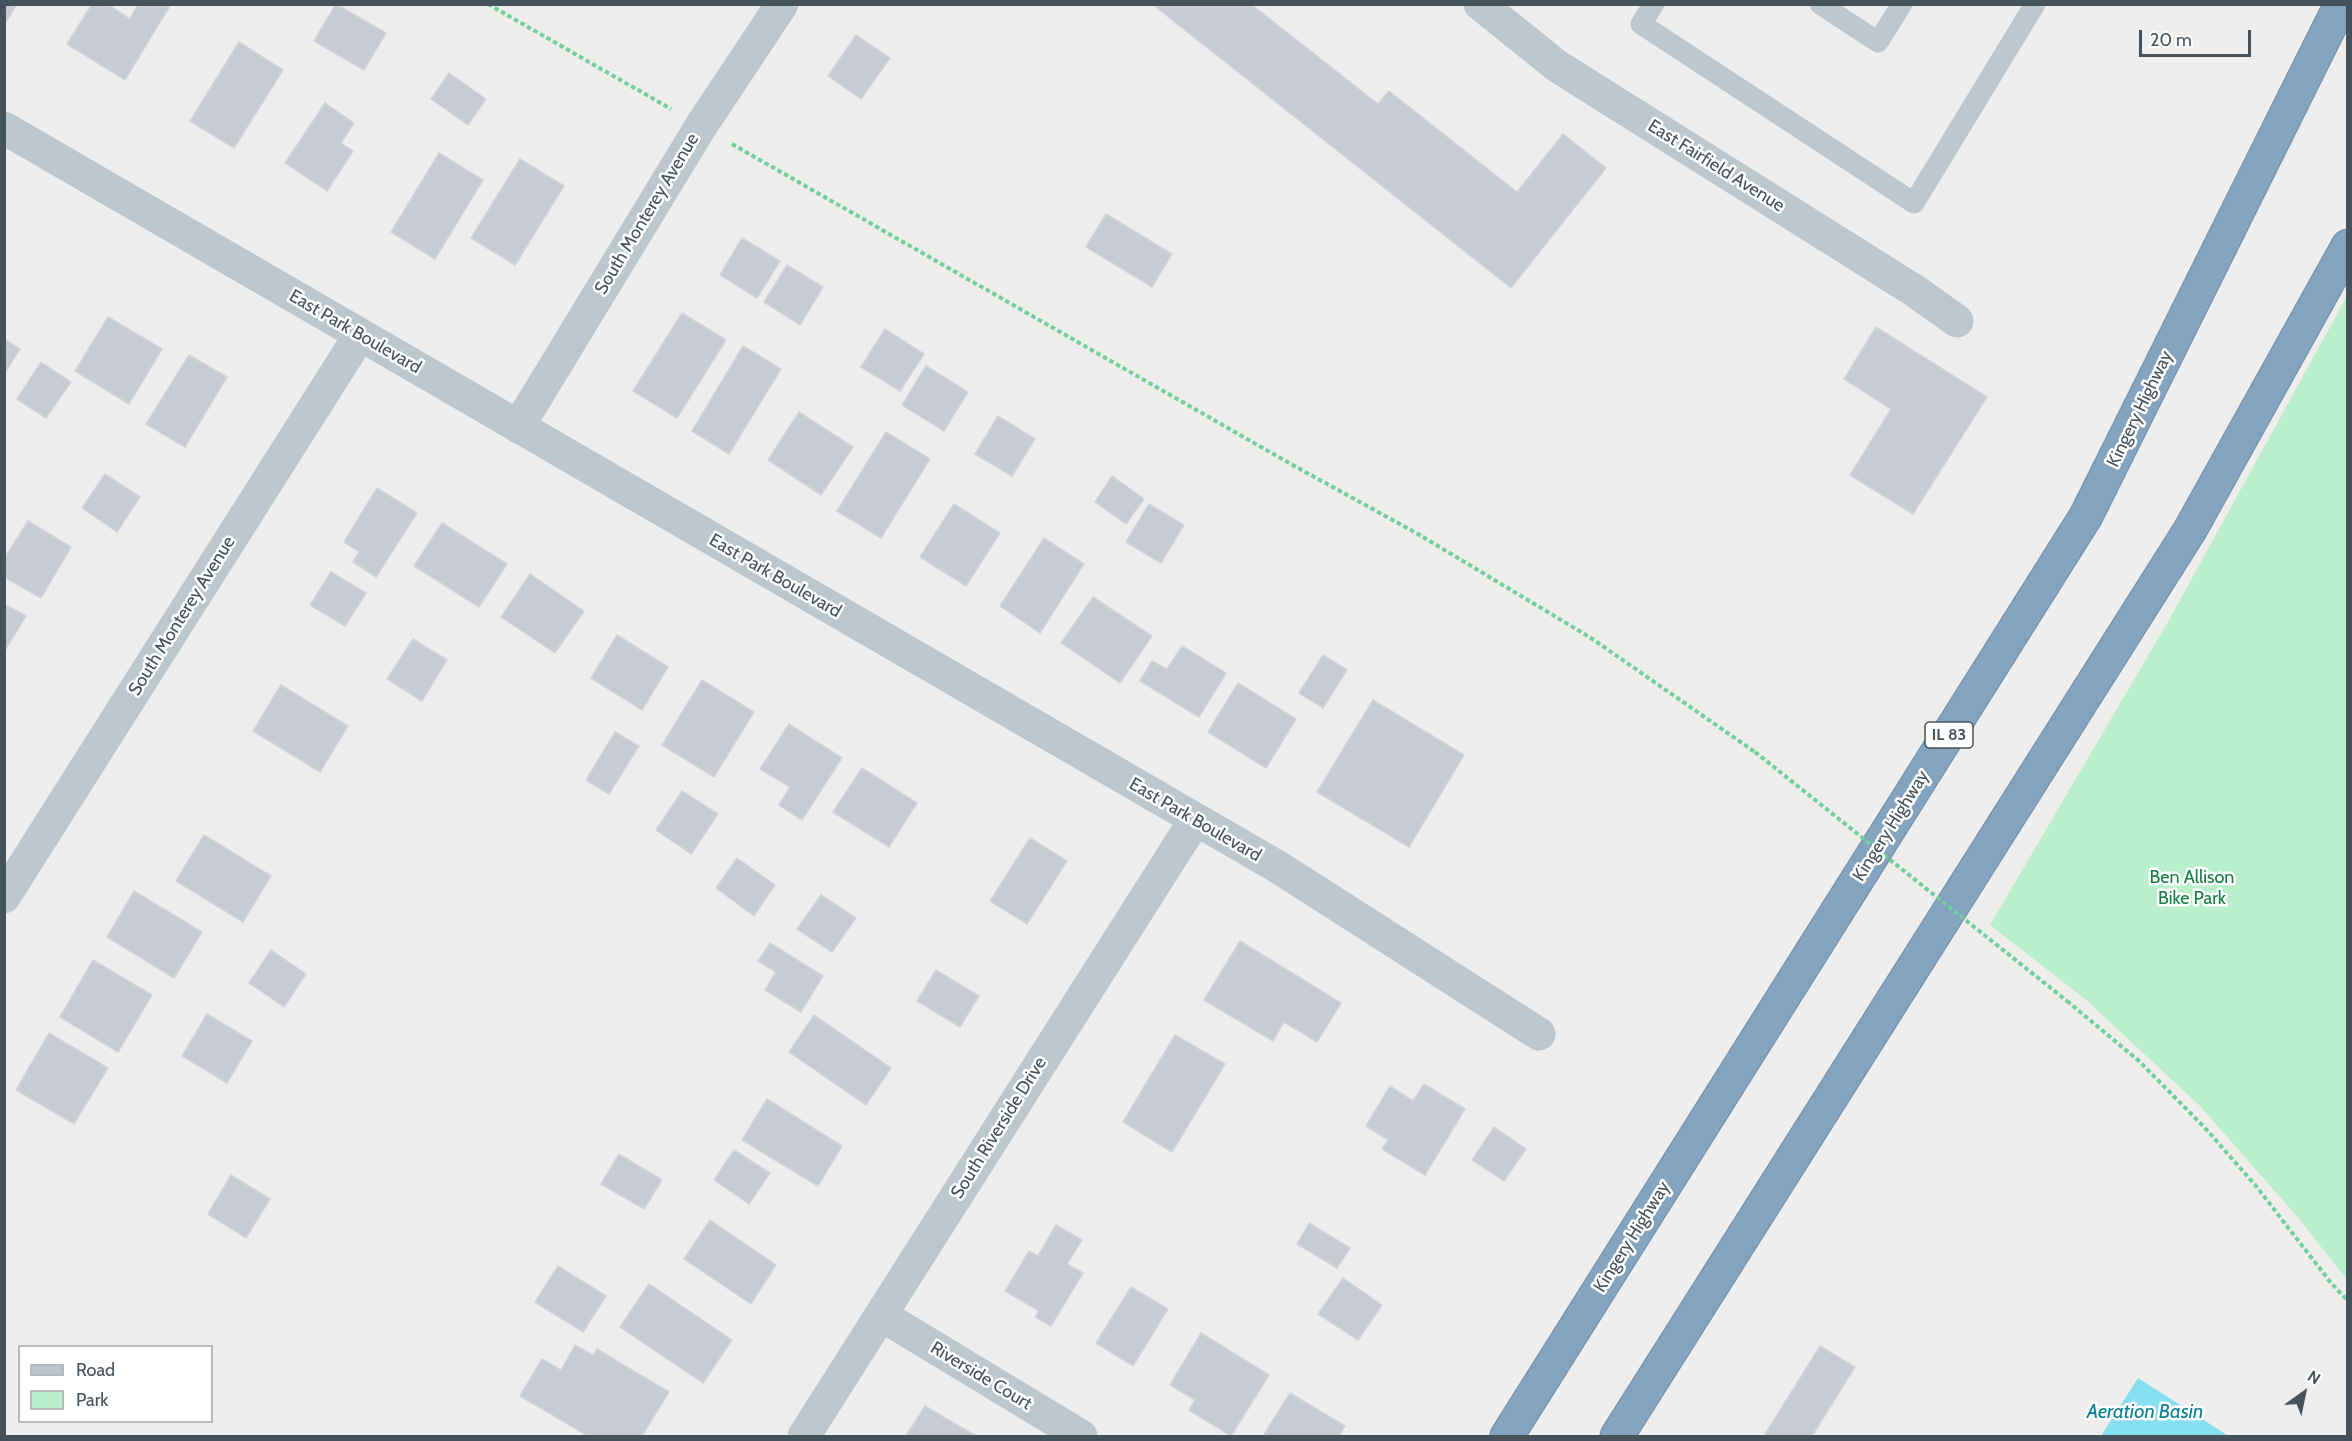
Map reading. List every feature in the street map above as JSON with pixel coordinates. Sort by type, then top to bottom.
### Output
[{"type":"highway","name":"Kingery Highway","points":[[1507,1437],[2086,516],[2341,4]]},
{"type":"highway","points":[[1617,1437],[2190,530],[2348,246]]},
{"type":"street","name":"South Monterey Avenue","points":[[518,427],[701,126],[782,4]]},
{"type":"street","name":"East Fairfield Avenue","points":[[1480,4],[1557,66],[1915,291],[1957,321]]},
{"type":"street","name":"East Park Boulevard","points":[[4,128],[1278,867],[1539,1034]]},
{"type":"street","name":"South Monterey Avenue","points":[[4,897],[360,335]]},
{"type":"street","name":"South Riverside Drive","points":[[804,1437],[1195,820]]},
{"type":"street","name":"Riverside Court","points":[[881,1315],[1081,1437]]},
{"type":"lane","points":[[1654,4],[1641,24],[1914,203],[2035,4]]},
{"type":"lane","points":[[1820,4],[1878,42],[1902,4]]},
{"type":"path","points":[[488,4],[672,110]]},
{"type":"path","points":[[730,142],[1418,534],[1591,638],[1755,752],[2139,1061],[2206,1129],[2256,1186],[2331,1283],[2348,1300]]},
{"type":"green space","name":"Ben Allison Bike Park","points":[[2347,296],[2347,1280],[2300,1220],[2200,1106],[2085,999],[1990,925],[2169,620]]},
{"type":"water","name":"Aeration Basin","points":[[2138,1378],[2227,1435],[2101,1436]]},
{"type":"building","points":[[4,4],[17,4],[6,22],[4,21]]},
{"type":"building","points":[[92,4],[107,4],[130,19],[138,4],[171,4],[125,80],[67,44]]},
{"type":"building","points":[[336,4],[386,33],[364,70],[314,41]]},
{"type":"building","points":[[1152,4],[1251,4],[1378,104],[1389,91],[1517,192],[1563,134],[1606,168],[1511,288]]},
{"type":"building","points":[[856,35],[890,58],[861,99],[828,76]]},
{"type":"building","points":[[239,42],[283,70],[234,148],[190,121]]},
{"type":"building","points":[[449,73],[486,99],[468,125],[431,99]]},
{"type":"building","points":[[325,103],[354,123],[341,143],[353,151],[327,191],[285,163]]},
{"type":"building","points":[[439,153],[483,180],[435,259],[391,232]]},
{"type":"building","points":[[520,159],[564,186],[515,265],[471,238]]},
{"type":"building","points":[[1106,214],[1172,254],[1152,287],[1086,247]]},
{"type":"building","points":[[742,238],[780,261],[757,298],[720,275]]},
{"type":"building","points":[[787,265],[823,287],[800,325],[764,302]]},
{"type":"building","points":[[682,313],[726,340],[677,418],[633,391]]},
{"type":"building","points":[[108,317],[162,349],[129,404],[75,371]]},
{"type":"building","points":[[1876,327],[1987,397],[1913,514],[1850,475],[1891,409],[1844,379]]},
{"type":"building","points":[[885,329],[924,354],[900,391],[861,367]]},
{"type":"building","points":[[4,339],[20,349],[4,374]]},
{"type":"building","points":[[743,346],[781,369],[729,454],[692,431]]},
{"type":"building","points":[[189,355],[227,377],[185,447],[146,424]]},
{"type":"building","points":[[41,362],[71,382],[46,418],[17,399]]},
{"type":"building","points":[[926,366],[968,392],[944,431],[902,405]]},
{"type":"building","points":[[799,412],[853,447],[821,495],[768,460]]},
{"type":"building","points":[[998,416],[1035,439],[1012,476],[975,454]]},
{"type":"building","points":[[886,432],[930,459],[881,538],[837,511]]},
{"type":"building","points":[[105,474],[140,497],[117,532],[82,508]]},
{"type":"building","points":[[1112,476],[1144,499],[1126,524],[1095,502]]},
{"type":"building","points":[[377,488],[417,513],[376,577],[353,562],[359,552],[344,542]]},
{"type":"building","points":[[954,504],[1000,533],[966,586],[920,557]]},
{"type":"building","points":[[1149,504],[1184,525],[1161,563],[1126,542]]},
{"type":"building","points":[[28,521],[71,547],[41,598],[4,577],[4,559]]},
{"type":"building","points":[[442,523],[507,564],[479,607],[414,566]]},
{"type":"building","points":[[1044,538],[1084,564],[1040,633],[1000,606]]},
{"type":"building","points":[[331,572],[366,593],[345,626],[310,605]]},
{"type":"building","points":[[530,574],[584,611],[555,653],[501,617]]},
{"type":"building","points":[[1093,597],[1152,636],[1120,683],[1061,643]]},
{"type":"building","points":[[4,604],[26,616],[4,652]]},
{"type":"building","points":[[617,635],[668,667],[642,710],[591,678]]},
{"type":"building","points":[[413,639],[447,660],[422,701],[387,679]]},
{"type":"building","points":[[1182,646],[1226,673],[1199,717],[1140,681],[1152,661],[1167,669]]},
{"type":"building","points":[[1323,655],[1347,670],[1323,708],[1299,693]]},
{"type":"building","points":[[702,680],[754,712],[714,777],[662,745]]},
{"type":"building","points":[[1238,683],[1296,719],[1266,768],[1208,732]]},
{"type":"building","points":[[281,685],[348,726],[320,772],[253,731]]},
{"type":"building","points":[[1373,700],[1464,755],[1409,847],[1317,792]]},
{"type":"building","points":[[789,724],[842,758],[802,820],[779,805],[790,787],[760,769]]},
{"type":"building","points":[[615,732],[639,746],[609,794],[586,780]]},
{"type":"building","points":[[862,768],[917,803],[889,847],[833,812]]},
{"type":"building","points":[[682,791],[718,814],[691,854],[656,830]]},
{"type":"building","points":[[204,835],[271,876],[243,922],[176,881]]},
{"type":"building","points":[[1030,838],[1067,861],[1027,924],[990,901]]},
{"type":"building","points":[[737,858],[775,885],[754,916],[716,888]]},
{"type":"building","points":[[134,891],[202,932],[174,978],[107,937]]},
{"type":"building","points":[[821,895],[856,918],[832,952],[797,929]]},
{"type":"building","points":[[1240,941],[1341,1003],[1317,1042],[1284,1022],[1273,1041],[1204,1000]]},
{"type":"building","points":[[770,943],[823,976],[801,1012],[765,990],[776,972],[758,961]]},
{"type":"building","points":[[271,950],[306,974],[284,1007],[249,983]]},
{"type":"building","points":[[93,960],[152,995],[118,1052],[60,1017]]},
{"type":"building","points":[[936,970],[979,996],[960,1027],[917,1001]]},
{"type":"building","points":[[207,1014],[252,1041],[227,1083],[182,1056]]},
{"type":"building","points":[[814,1015],[891,1068],[866,1105],[789,1052]]},
{"type":"building","points":[[49,1033],[108,1068],[74,1124],[16,1090]]},
{"type":"building","points":[[1175,1035],[1225,1064],[1172,1152],[1123,1122]]},
{"type":"building","points":[[1424,1084],[1465,1109],[1425,1175],[1382,1149],[1388,1140],[1366,1126],[1390,1086],[1413,1101]]},
{"type":"building","points":[[767,1099],[842,1146],[818,1186],[742,1140]]},
{"type":"building","points":[[1494,1127],[1526,1149],[1504,1181],[1472,1160]]},
{"type":"building","points":[[734,1150],[770,1173],[749,1204],[714,1180]]},
{"type":"building","points":[[619,1154],[662,1180],[644,1209],[601,1184]]},
{"type":"building","points":[[231,1175],[270,1199],[246,1238],[208,1214]]},
{"type":"building","points":[[710,1220],[776,1265],[751,1304],[684,1259]]},
{"type":"building","points":[[1309,1223],[1350,1248],[1337,1268],[1297,1244]]},
{"type":"building","points":[[1056,1225],[1082,1240],[1067,1264],[1083,1273],[1051,1326],[1035,1317],[1039,1311],[1005,1291],[1029,1251],[1038,1256]]},
{"type":"building","points":[[558,1266],[606,1296],[583,1332],[535,1302]]},
{"type":"building","points":[[1343,1278],[1382,1305],[1358,1340],[1318,1314]]},
{"type":"building","points":[[649,1284],[732,1340],[703,1383],[620,1327]]},
{"type":"building","points":[[1131,1287],[1168,1309],[1133,1366],[1096,1343]]},
{"type":"building","points":[[1201,1333],[1269,1375],[1231,1436],[1189,1410],[1195,1400],[1170,1385]]},
{"type":"building","points":[[575,1345],[593,1355],[597,1349],[669,1392],[642,1436],[588,1436],[520,1396],[542,1359],[561,1370]]},
{"type":"building","points":[[1820,1346],[1855,1367],[1812,1436],[1764,1436]]},
{"type":"building","points":[[1290,1393],[1345,1426],[1339,1436],[1263,1436]]},
{"type":"building","points":[[925,1406],[976,1436],[906,1436]]}]
